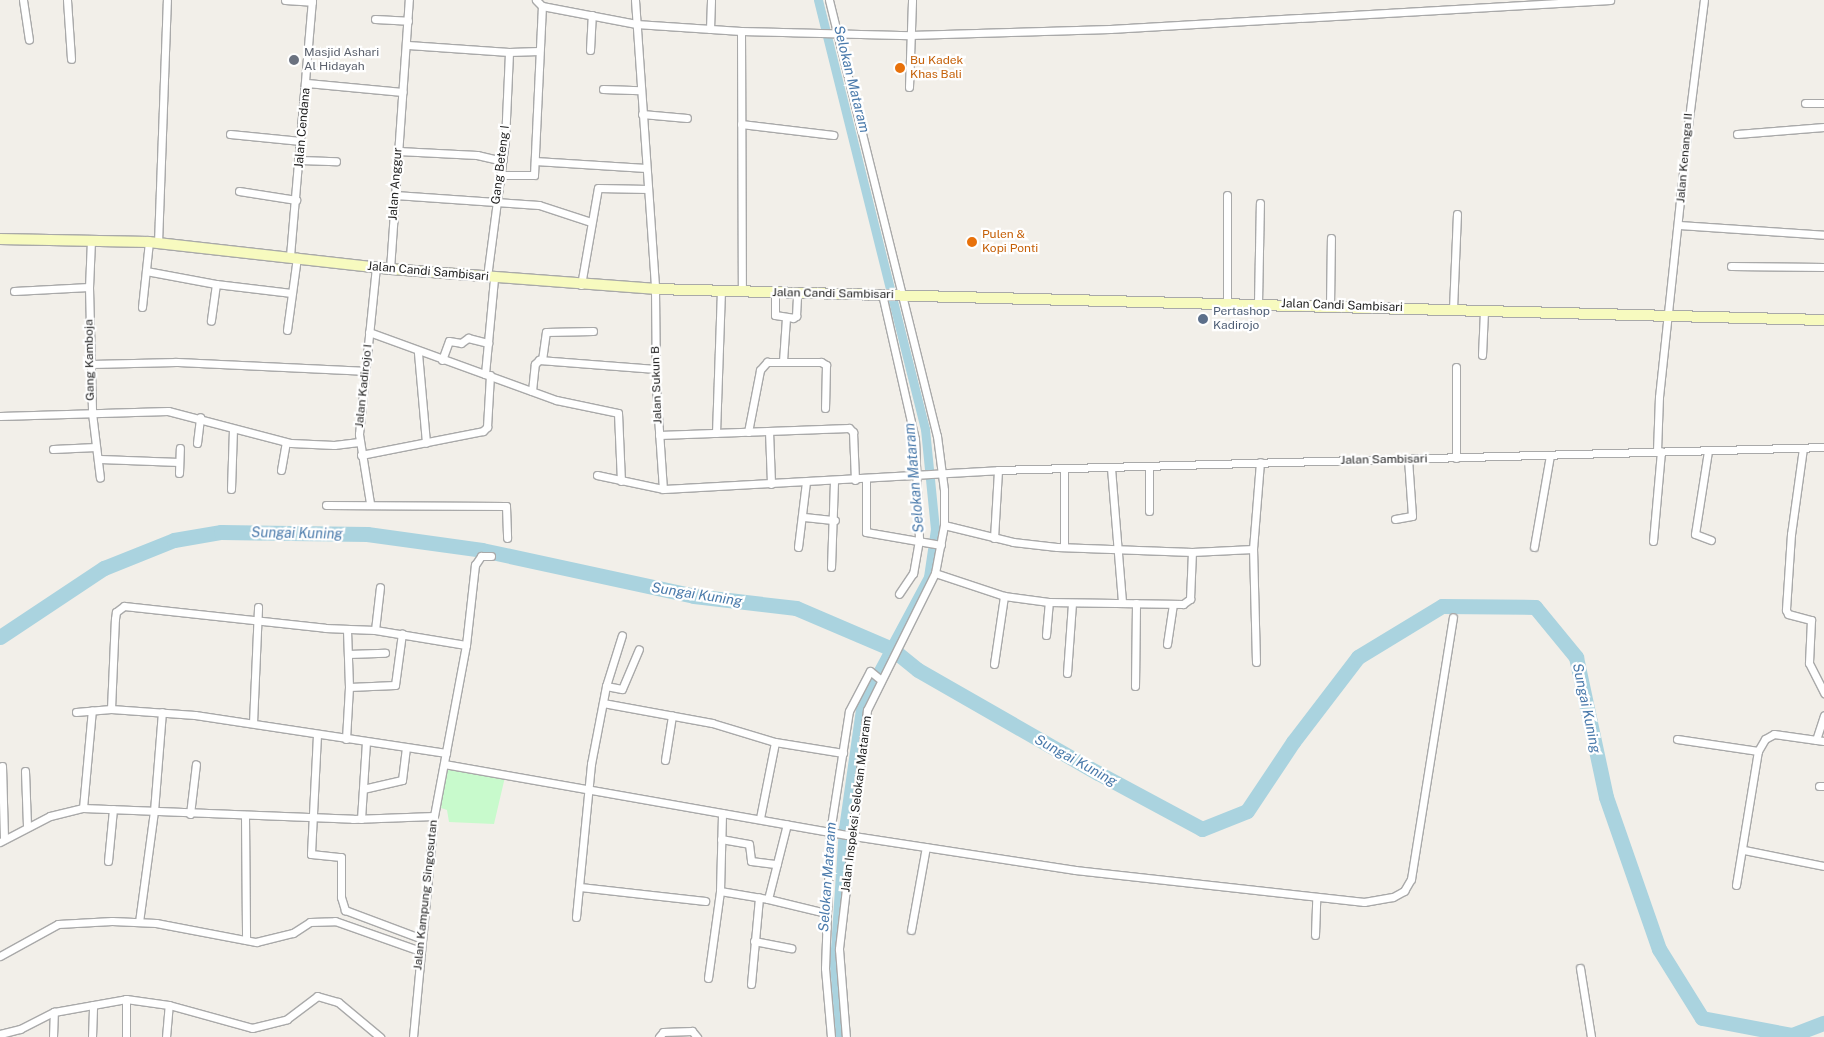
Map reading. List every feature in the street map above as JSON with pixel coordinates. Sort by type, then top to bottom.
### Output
[{"type":"street","points":[[23,0],[28,40]]},
{"type":"street","points":[[67,0],[71,59]]},
{"type":"street","points":[[142,307],[146,271],[153,243],[167,0]]},
{"type":"street","points":[[285,0],[312,1]]},
{"type":"street","name":"Jalan Anggur","points":[[390,269],[410,0]]},
{"type":"street","points":[[536,0],[542,6],[636,24],[741,31],[910,35],[1110,29],[1610,0]]},
{"type":"street","name":"Jalan Sukun B","points":[[635,0],[655,289],[656,369],[663,489]]},
{"type":"street","points":[[710,0],[710,29]]},
{"type":"street","name":"Jalan Inspeksi Selokan Mataram","points":[[829,0],[835,32],[901,295],[940,474],[944,525],[935,573],[879,675],[867,710],[849,835],[839,958],[846,1037]]},
{"type":"street","points":[[909,87],[912,0]]},
{"type":"street","name":"Jalan Kenanga II","points":[[1653,541],[1667,315],[1680,225],[1686,134],[1704,0]]},
{"type":"street","name":"Jalan Cendana","points":[[287,330],[312,1]]},
{"type":"street","points":[[500,175],[533,176],[536,161],[542,6]]},
{"type":"street","points":[[590,50],[592,15]]},
{"type":"street","points":[[375,19],[408,21]]},
{"type":"street","points":[[741,31],[742,292]]},
{"type":"street","points":[[408,45],[509,52],[539,51]]},
{"type":"street","name":"Gang Beteng I","points":[[426,443],[485,430],[491,277],[496,204],[502,161],[509,52]]},
{"type":"street","points":[[307,83],[402,96]]},
{"type":"street","points":[[603,89],[640,90]]},
{"type":"street","points":[[1805,103],[1824,104]]},
{"type":"street","points":[[642,114],[687,118]]},
{"type":"street","points":[[741,124],[833,135]]},
{"type":"street","points":[[1737,134],[1824,127]]},
{"type":"street","points":[[230,134],[301,141]]},
{"type":"street","points":[[398,151],[477,156],[502,161]]},
{"type":"street","points":[[300,160],[336,161]]},
{"type":"street","points":[[536,161],[646,168]]},
{"type":"street","points":[[581,285],[598,188],[648,189]]},
{"type":"street","points":[[239,191],[296,200]]},
{"type":"street","points":[[395,195],[496,204],[539,205],[591,222]]},
{"type":"street","points":[[1227,195],[1227,302]]},
{"type":"street","points":[[1258,303],[1260,203]]},
{"type":"street","points":[[1454,308],[1457,214]]},
{"type":"street","points":[[1680,225],[1824,235]]},
{"type":"street","points":[[1330,306],[1331,238]]},
{"type":"street","name":"Jalan Candi Sambisari","points":[[0,239],[153,243],[293,257],[376,268],[581,285],[655,289],[775,294],[883,294],[1454,308],[1484,311],[1824,320]]},
{"type":"street","name":"Gang Kamboja","points":[[91,240],[89,287],[92,413],[96,447],[100,459],[100,478]]},
{"type":"street","points":[[1731,266],[1824,267]]},
{"type":"street","name":"Jalan Kadirojo I","points":[[370,503],[359,442],[376,268]]},
{"type":"street","points":[[146,271],[216,284],[291,293]]},
{"type":"street","points":[[211,321],[216,284]]},
{"type":"street","points":[[14,291],[89,287]]},
{"type":"street","points":[[716,433],[721,291]]},
{"type":"street","points":[[775,294],[775,315],[786,318],[796,316],[797,294]]},
{"type":"street","points":[[883,294],[909,402],[915,439],[915,477],[919,540],[913,573],[899,594]]},
{"type":"street","points":[[1482,355],[1484,311]]},
{"type":"street","points":[[783,361],[786,318]]},
{"type":"street","points":[[542,360],[546,332],[594,331]]},
{"type":"street","points":[[369,332],[418,353],[488,374],[556,400],[618,413],[621,481]]},
{"type":"street","points":[[442,360],[448,342],[461,343],[468,338],[488,343]]},
{"type":"street","points":[[361,455],[426,443],[418,353]]},
{"type":"street","points":[[532,391],[535,364],[542,360],[656,369]]},
{"type":"street","points":[[748,432],[762,365],[783,361],[821,362],[826,365],[825,408]]},
{"type":"street","points":[[91,364],[176,362],[365,371]]},
{"type":"street","points":[[1456,367],[1456,458]]},
{"type":"street","points":[[0,416],[143,410],[200,418],[233,429],[286,442],[334,445],[359,442]]},
{"type":"street","points":[[196,443],[200,418]]},
{"type":"street","points":[[659,435],[849,428],[853,432],[855,480]]},
{"type":"street","points":[[231,489],[233,429]]},
{"type":"street","points":[[769,430],[771,484]]},
{"type":"street","points":[[282,470],[286,442]]},
{"type":"street","points":[[53,449],[96,447]]},
{"type":"street","name":"Jalan Sambisari","points":[[940,474],[998,470],[1064,470],[1260,462],[1824,447]]},
{"type":"street","points":[[179,473],[180,448]]},
{"type":"street","points":[[1803,448],[1791,534],[1786,610],[1788,614],[1811,620],[1809,663],[1824,693]]},
{"type":"street","points":[[1708,451],[1695,534],[1711,540]]},
{"type":"street","points":[[1534,547],[1550,455]]},
{"type":"street","points":[[100,459],[179,462]]},
{"type":"street","points":[[1395,519],[1412,516],[1408,459]]},
{"type":"street","points":[[1256,662],[1253,549],[1260,462]]},
{"type":"street","points":[[1149,466],[1149,511]]},
{"type":"street","points":[[1111,468],[1116,549],[1122,603]]},
{"type":"street","points":[[994,538],[998,470]]},
{"type":"street","points":[[1064,470],[1064,547]]},
{"type":"street","points":[[597,475],[663,489],[915,477],[940,474]]},
{"type":"street","points":[[866,479],[866,532],[940,545]]},
{"type":"street","points":[[831,567],[834,481]]},
{"type":"street","points":[[798,547],[804,517],[806,482]]},
{"type":"street","points":[[326,505],[370,503],[506,506],[507,538]]},
{"type":"street","points":[[804,517],[834,520]]},
{"type":"street","points":[[944,525],[994,538],[1064,547],[1192,552],[1253,549]]},
{"type":"street","points":[[935,573],[1004,596],[1049,602],[1072,604],[1186,604],[1190,599],[1192,552]]},
{"type":"street","name":"Jalan Kampung Singosutan","points":[[413,1037],[434,816],[466,645],[475,565],[481,556],[490,556]]},
{"type":"street","points":[[375,630],[380,587]]},
{"type":"street","points":[[994,664],[1004,596]]},
{"type":"street","points":[[1046,635],[1049,602]]},
{"type":"street","points":[[1135,686],[1136,603]]},
{"type":"street","points":[[1068,673],[1072,604]]},
{"type":"street","points":[[1167,644],[1173,604]]},
{"type":"street","points":[[112,709],[115,619],[120,608],[129,606],[347,630],[375,630],[402,633],[466,645]]},
{"type":"street","points":[[253,724],[258,607]]},
{"type":"street","points":[[444,764],[590,788],[831,832],[1075,870],[1364,902],[1393,897],[1404,891],[1411,879],[1453,617]]},
{"type":"street","points":[[346,739],[350,687],[347,630]]},
{"type":"street","points":[[350,687],[395,685],[402,633]]},
{"type":"street","points":[[576,917],[590,788],[603,702],[622,635]]},
{"type":"street","points":[[606,686],[622,689],[639,649]]},
{"type":"street","points":[[348,654],[385,654]]},
{"type":"street","points":[[831,1037],[825,968],[831,832],[849,711],[866,676],[879,675]]},
{"type":"street","points":[[603,702],[712,723],[775,742],[843,753]]},
{"type":"street","points":[[76,712],[112,709],[162,712],[446,753]]},
{"type":"street","points":[[83,808],[92,710]]},
{"type":"street","points":[[139,922],[154,812],[162,712]]},
{"type":"street","points":[[1816,740],[1824,715]]},
{"type":"street","points":[[665,760],[672,716]]},
{"type":"street","points":[[1736,885],[1744,850],[1758,751],[1765,739],[1774,734],[1824,741]]},
{"type":"street","points":[[317,735],[311,854],[342,858],[341,897],[345,910],[422,939]]},
{"type":"street","points":[[1677,739],[1758,751]]},
{"type":"street","points":[[361,819],[366,742]]},
{"type":"street","points":[[760,818],[775,742]]},
{"type":"street","points":[[363,789],[400,782],[406,747]]},
{"type":"street","points":[[190,814],[196,764]]},
{"type":"street","points":[[2,766],[2,841]]},
{"type":"street","points":[[25,770],[27,826]]},
{"type":"street","points":[[2,841],[27,826],[83,808],[312,818],[361,819],[434,816]]},
{"type":"street","points":[[108,860],[113,809]]},
{"type":"street","points":[[708,978],[720,891],[722,813]]},
{"type":"street","points":[[245,816],[246,940]]},
{"type":"street","points":[[768,899],[787,824]]},
{"type":"street","points":[[721,839],[749,844],[750,861],[777,864]]},
{"type":"street","points":[[911,930],[926,847]]},
{"type":"street","points":[[1744,850],[1824,866]]},
{"type":"street","points":[[580,887],[705,901]]},
{"type":"street","points":[[720,891],[759,896],[826,913]]},
{"type":"street","points":[[751,984],[759,896]]},
{"type":"street","points":[[1314,935],[1316,898]]},
{"type":"street","points":[[0,956],[58,924],[139,922],[246,940],[267,941],[293,932],[310,922],[322,920],[335,921],[420,951]]},
{"type":"street","points":[[754,941],[791,948]]},
{"type":"street","points":[[1580,968],[1591,1037]]},
{"type":"street","points":[[0,1034],[20,1029],[54,1012],[126,999],[169,1005],[252,1028],[287,1019],[317,996],[338,1002],[380,1037]]},
{"type":"street","points":[[126,999],[126,1037]]},
{"type":"street","points":[[92,1037],[94,1005]]},
{"type":"street","points":[[166,1037],[169,1005]]},
{"type":"street","points":[[54,1012],[54,1037]]},
{"type":"street","points":[[252,1028],[252,1037]]},
{"type":"street","points":[[659,1037],[663,1032],[692,1031],[697,1037]]},
{"type":"green space","points":[[446,768],[505,777],[494,824],[449,822],[447,810],[441,808]]},
{"type":"waterway","name":"Selokan Mataram","points":[[818,0],[925,429],[935,529],[928,577],[861,702],[843,828],[834,965],[840,1037]]},
{"type":"waterway","name":"Sungai Kuning","points":[[0,637],[104,568],[174,540],[221,532],[367,534],[482,550],[694,596],[796,608],[892,649],[918,670],[1098,773],[1202,829],[1247,811],[1293,742],[1358,657],[1442,606],[1535,607],[1576,657],[1606,797],[1659,949],[1702,1018],[1792,1035],[1824,1023]]},
{"type":"place","name":"Masjid Ashari Al Hidayah","points":[[294,60]]},
{"type":"place","name":"Bu Kadek Khas Bali","points":[[900,68]]},
{"type":"place","name":"Pulen & Kopi Ponti","points":[[972,242]]},
{"type":"place","name":"Pertashop Kadirojo","points":[[1203,319]]}]
